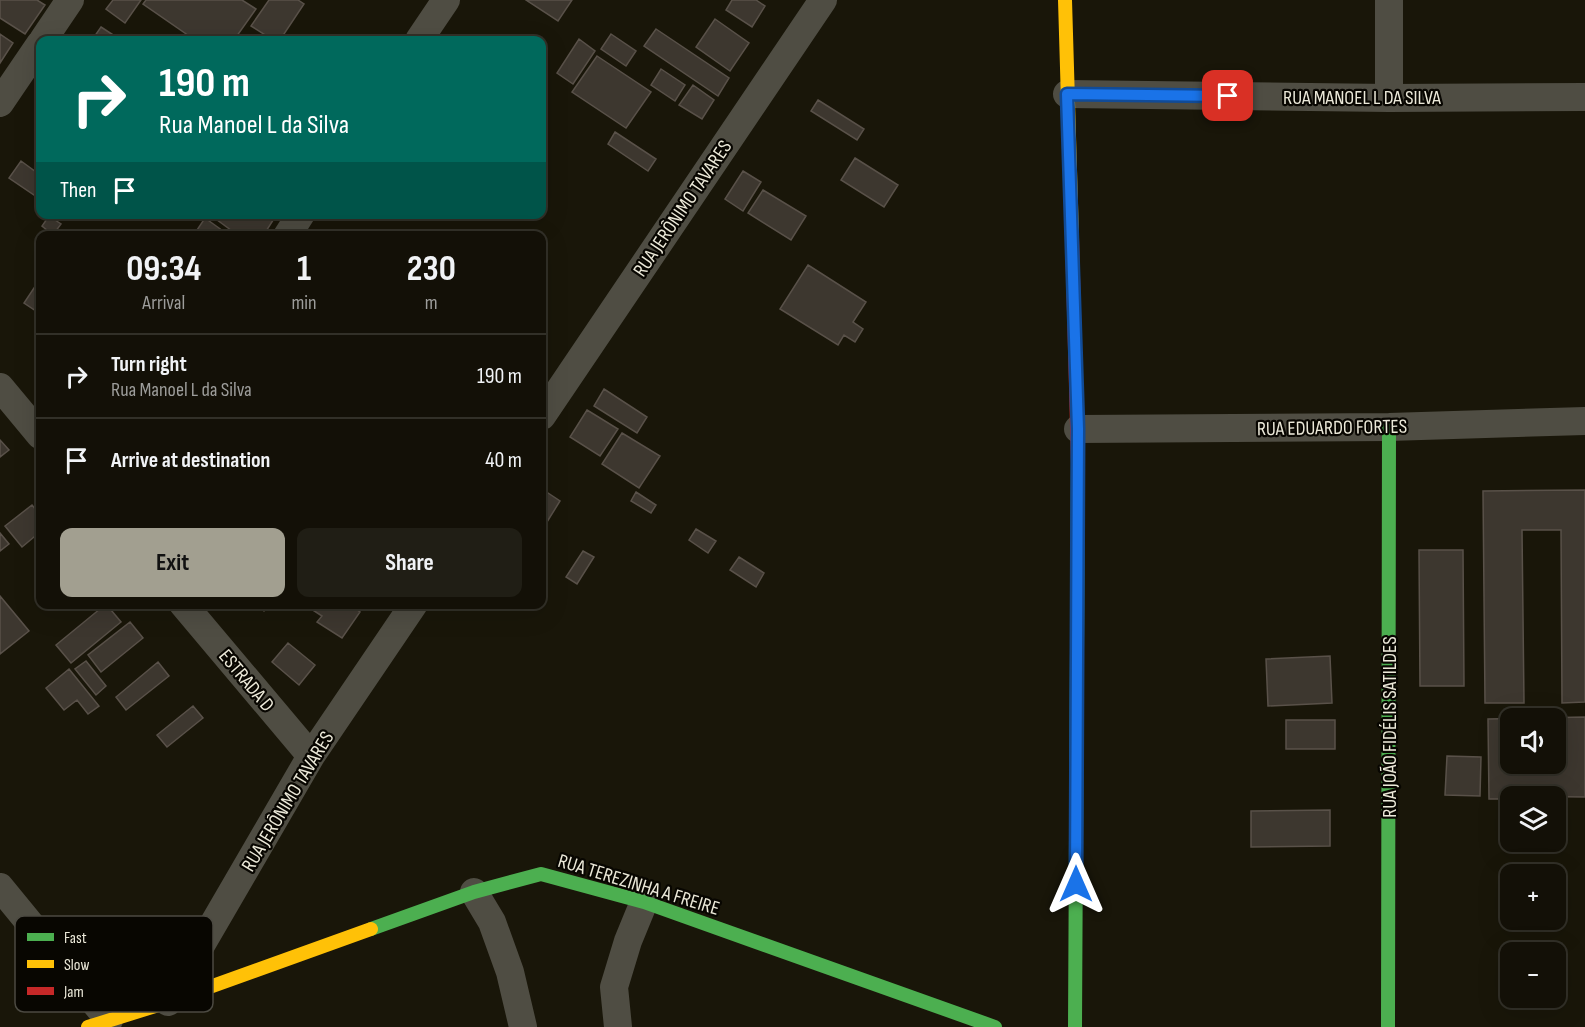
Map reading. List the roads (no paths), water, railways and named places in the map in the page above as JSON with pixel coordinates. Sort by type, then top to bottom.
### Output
[{"type":"street","points":[[46,36],[70,0]]},
{"type":"street","points":[[422,36],[446,0]]},
{"type":"street","name":"RUA JERÔNIMO TAVARES","points":[[546,410],[823,0]]},
{"type":"street","points":[[1065,0],[1078,429],[1075,1027]]},
{"type":"street","points":[[1389,0],[1389,98]]},
{"type":"street","points":[[0,103],[36,51]]},
{"type":"street","name":"RUA MANOEL L DA SILVA","points":[[1067,94],[1389,98],[1585,97]]},
{"type":"street","points":[[0,387],[36,430]]},
{"type":"street","name":"RUA EDUARDO FORTES","points":[[1078,429],[1389,427],[1585,421]]},
{"type":"street","name":"RUA JOÃO FIDÉLIS SATILDES","points":[[1388,1027],[1389,427]]},
{"type":"street","name":"ESTRADA D","points":[[187,609],[311,756]]},
{"type":"street","name":"RUA JERÔNIMO TAVARES","points":[[213,925],[311,756],[411,609]]},
{"type":"street","name":"RUA TEREZINHA A FREIRE","points":[[213,986],[474,892],[541,874],[644,902],[995,1027]]},
{"type":"street","points":[[0,887],[21,916]]},
{"type":"street","points":[[474,892],[492,922],[510,972],[523,1027]]},
{"type":"street","points":[[618,1027],[614,987],[628,941],[644,902]]},
{"type":"street","name":"RUA TEREZINHA A FREIRE","points":[[99,1024],[137,1012]]}]
